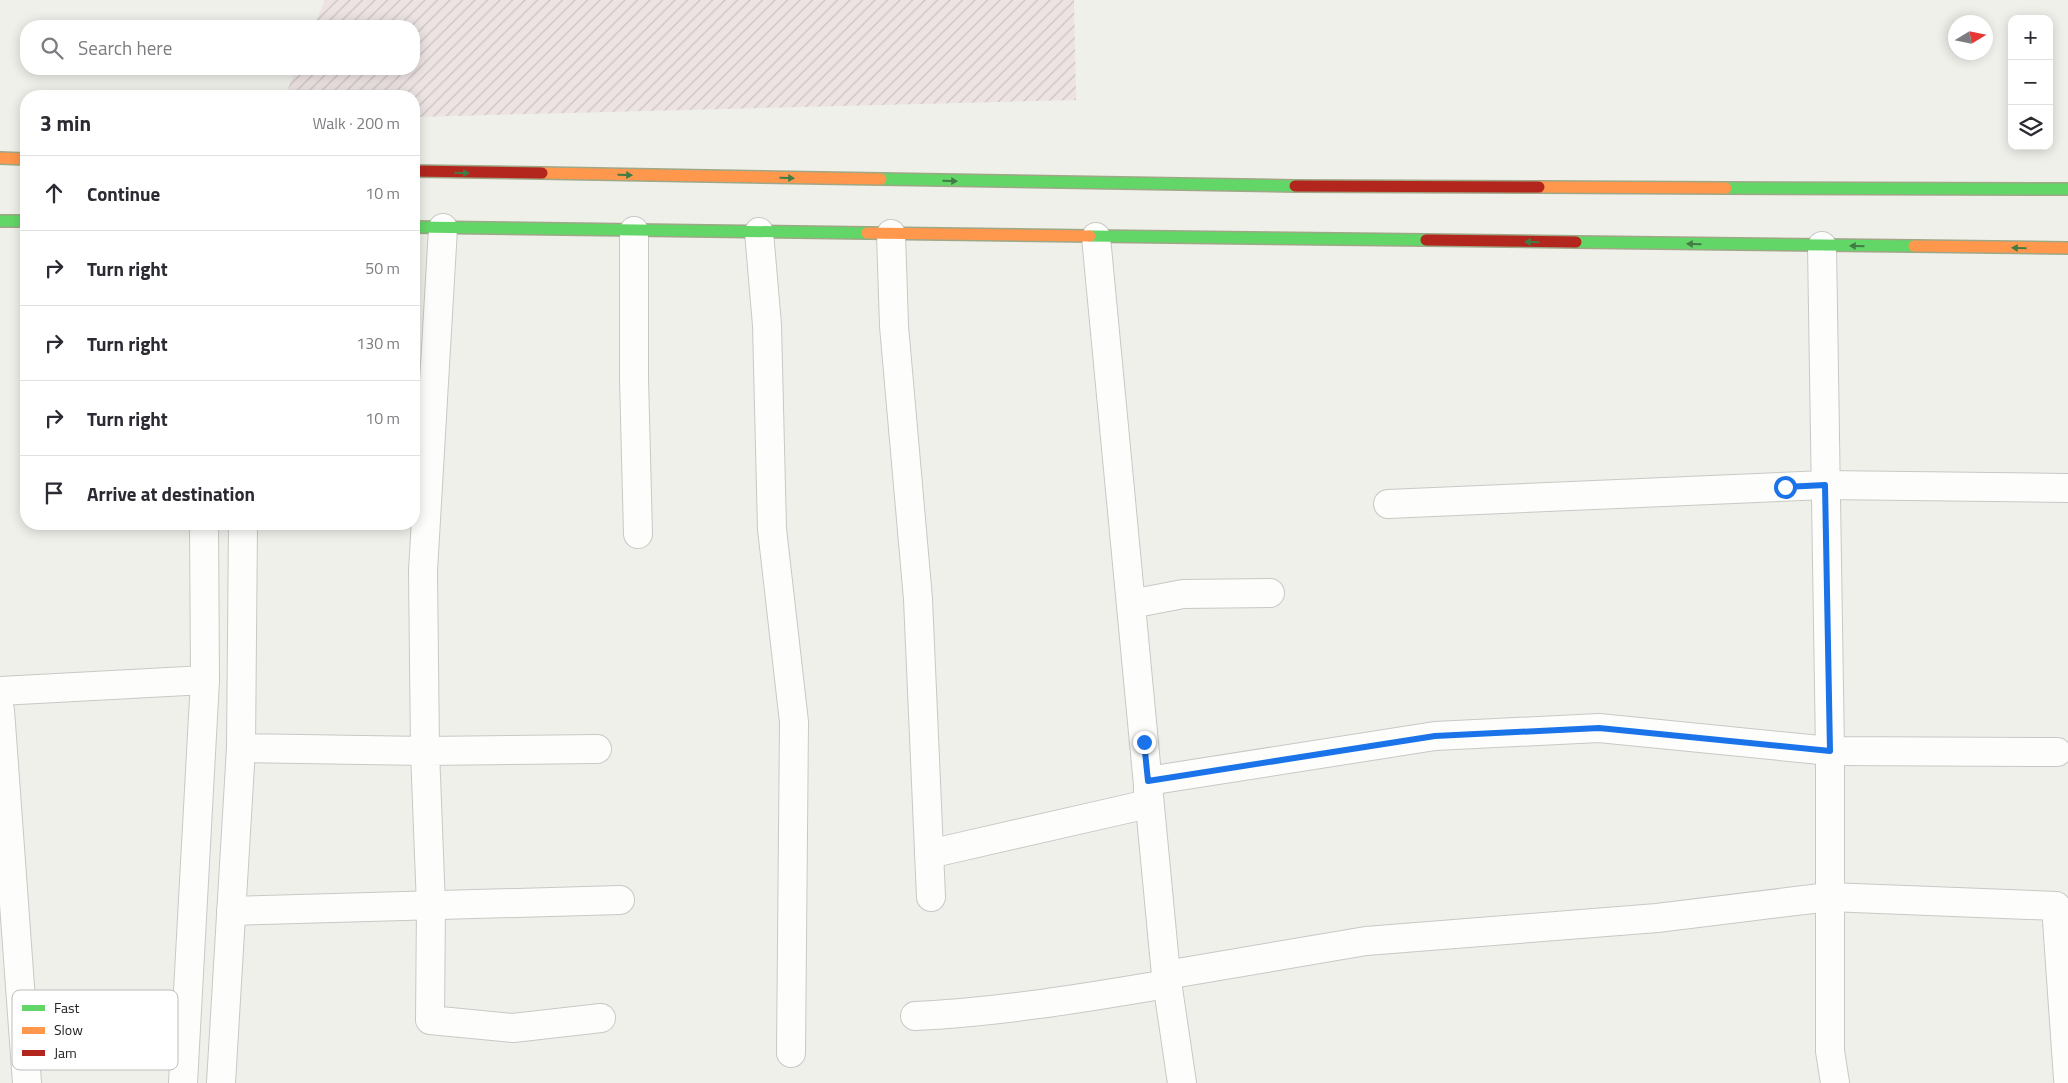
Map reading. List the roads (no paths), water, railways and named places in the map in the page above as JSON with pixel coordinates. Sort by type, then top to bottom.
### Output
[{"type":"main road","points":[[0,158],[20,159]]},
{"type":"main road","points":[[420,172],[1307,186],[2068,189]]},
{"type":"main road","points":[[0,221],[20,221]]},
{"type":"main road","points":[[420,227],[2068,248]]},
{"type":"street","points":[[443,228],[423,571],[425,751],[431,906],[430,1020],[513,1028],[602,1018]]},
{"type":"street","points":[[634,231],[634,379],[638,534]]},
{"type":"street","points":[[760,232],[767,325],[772,529],[794,722],[791,1053]]},
{"type":"street","points":[[891,234],[894,326],[918,599],[931,897]]},
{"type":"street","points":[[1096,237],[1167,979],[1182,1083]]},
{"type":"street","points":[[1822,246],[1830,751],[1830,1051],[1834,1083]]},
{"type":"street","points":[[1388,504],[1825,485],[2068,488]]},
{"type":"street","points":[[183,1083],[205,680],[204,530]]},
{"type":"street","points":[[221,1083],[241,748],[243,530]]},
{"type":"street","points":[[1131,604],[1184,594],[1270,592]]},
{"type":"street","points":[[0,691],[205,680]]},
{"type":"street","points":[[0,710],[20,990]]},
{"type":"street","points":[[1148,781],[1435,736],[1599,728],[1830,751],[2061,740]]},
{"type":"street","points":[[241,748],[425,751],[597,750]]},
{"type":"street","points":[[929,854],[1148,804],[1148,781]]},
{"type":"street","points":[[915,1016],[969,1014],[1086,998],[1167,979],[1366,941],[1657,918],[1829,897],[2062,906],[2068,1079]]},
{"type":"street","points":[[232,911],[620,900]]},
{"type":"street","points":[[26,1070],[27,1083]]}]
